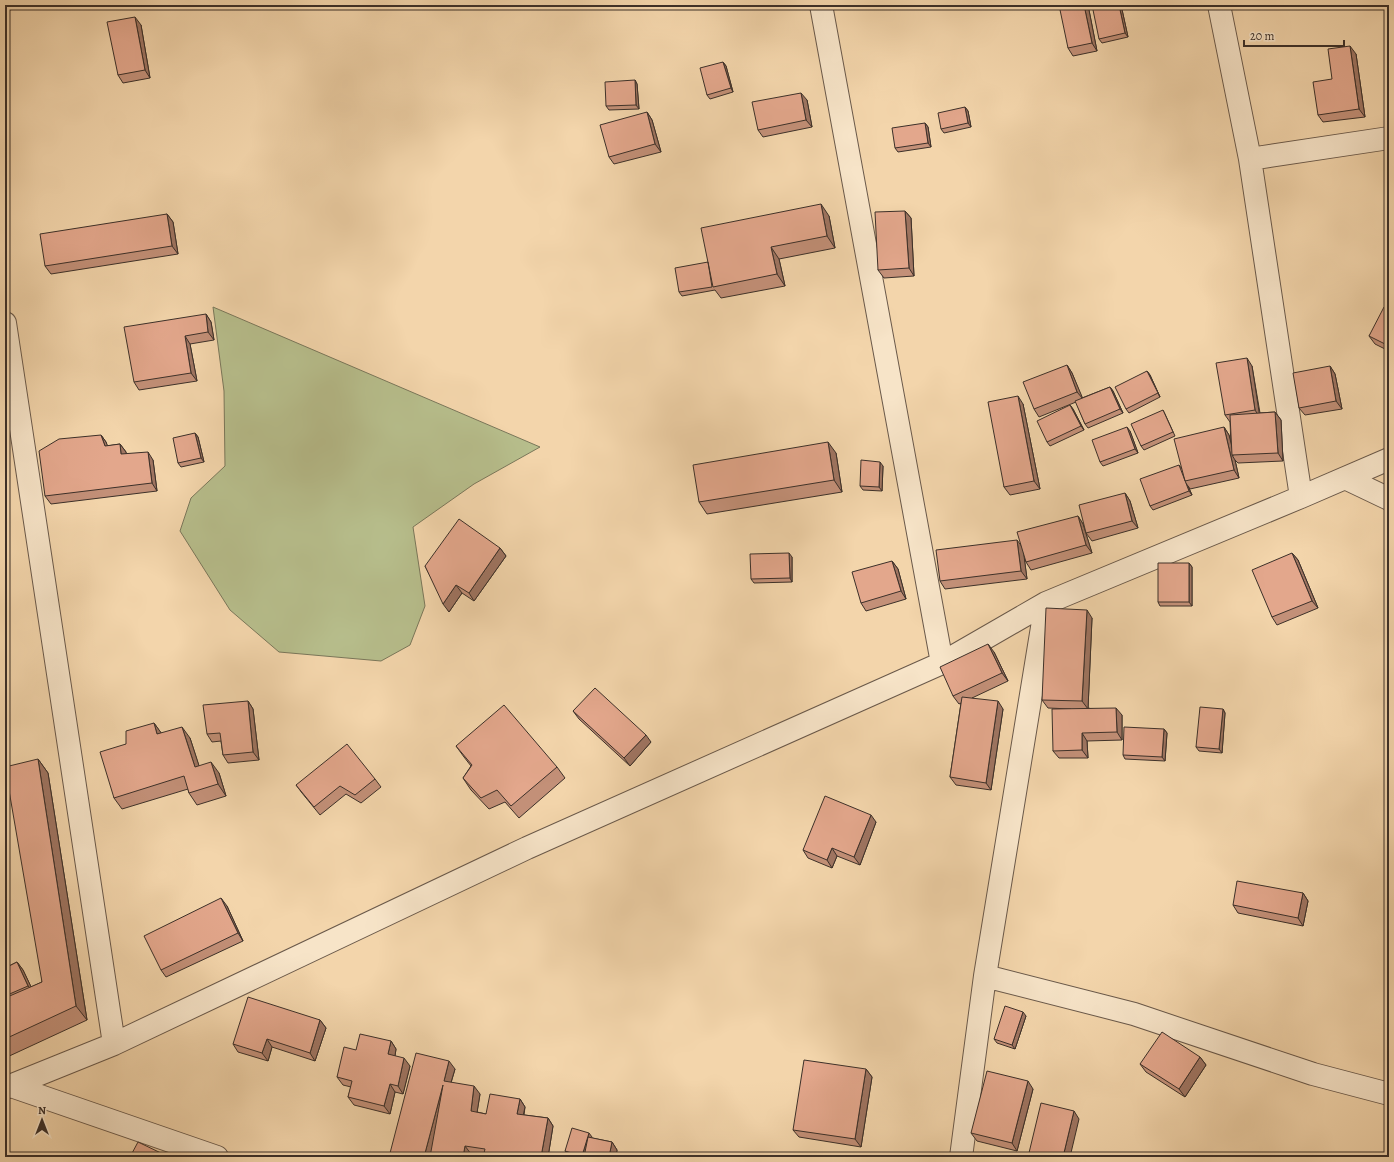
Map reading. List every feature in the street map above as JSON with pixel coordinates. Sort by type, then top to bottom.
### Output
[{"type":"street","points":[[822,5],[942,662]]},
{"type":"street","points":[[1219,5],[1250,160],[1302,497]]},
{"type":"street","points":[[1250,160],[1389,138]]},
{"type":"street","points":[[5,323],[114,1044]]},
{"type":"street","points":[[8,1087],[114,1044],[528,848],[942,662],[1046,603],[1302,497],[1389,459]]},
{"type":"street","points":[[1345,478],[1389,499]]},
{"type":"street","points":[[961,1157],[985,976],[1046,603]]},
{"type":"street","points":[[985,976],[1134,1014],[1313,1074],[1389,1094]]},
{"type":"street","points":[[8,1087],[217,1157]]},
{"type":"green space","points":[[213,307],[540,447],[474,484],[413,527],[425,606],[410,645],[381,661],[279,652],[230,610],[180,531],[191,498],[225,466],[224,391]]},
{"type":"building","points":[[1059,5],[1084,5],[1092,43],[1068,48]]},
{"type":"building","points":[[1092,5],[1119,5],[1125,33],[1099,39]]},
{"type":"building","points":[[135,17],[145,70],[118,75],[107,22]]},
{"type":"building","points":[[1350,46],[1359,109],[1318,115],[1313,82],[1332,79],[1328,49]]},
{"type":"building","points":[[723,62],[731,88],[707,95],[700,68]]},
{"type":"building","points":[[635,80],[636,105],[606,106],[605,82]]},
{"type":"building","points":[[801,93],[806,120],[758,130],[752,102]]},
{"type":"building","points":[[965,107],[968,123],[941,129],[938,113]]},
{"type":"building","points":[[647,112],[655,144],[609,157],[600,125]]},
{"type":"building","points":[[925,123],[928,143],[895,148],[892,128]]},
{"type":"building","points":[[821,204],[827,236],[771,247],[777,274],[713,287],[701,228]]},
{"type":"building","points":[[905,211],[909,268],[878,270],[875,212]]},
{"type":"building","points":[[167,214],[172,246],[45,266],[40,234]]},
{"type":"building","points":[[708,262],[712,287],[679,292],[675,268]]},
{"type":"building","points":[[1384,307],[1389,309],[1389,346],[1369,336]]},
{"type":"building","points":[[206,314],[208,332],[185,336],[191,373],[134,382],[124,327]]},
{"type":"building","points":[[1247,358],[1255,410],[1225,415],[1216,363]]},
{"type":"building","points":[[1067,365],[1077,392],[1034,409],[1023,382]]},
{"type":"building","points":[[1330,366],[1336,401],[1299,408],[1293,373]]},
{"type":"building","points":[[1147,371],[1158,393],[1126,409],[1115,387]]},
{"type":"building","points":[[1110,387],[1120,409],[1085,424],[1075,401]]},
{"type":"building","points":[[1018,396],[1034,481],[1004,487],[988,402]]},
{"type":"building","points":[[1070,405],[1081,426],[1047,442],[1037,421]]},
{"type":"building","points":[[1163,410],[1173,432],[1141,446],[1131,424]]},
{"type":"building","points":[[1275,412],[1278,453],[1232,455],[1230,415]]},
{"type":"building","points":[[1127,427],[1135,449],[1100,462],[1092,440]]},
{"type":"building","points":[[1224,427],[1234,470],[1185,481],[1174,439]]},
{"type":"building","points":[[195,433],[201,458],[178,463],[173,438]]},
{"type":"building","points":[[101,435],[105,446],[120,444],[121,454],[148,452],[152,483],[45,496],[39,451],[59,439]]},
{"type":"building","points":[[828,442],[834,480],[699,502],[693,465]]},
{"type":"building","points":[[861,460],[880,462],[879,487],[860,486]]},
{"type":"building","points":[[1179,465],[1189,491],[1150,506],[1140,479]]},
{"type":"building","points":[[1125,493],[1132,521],[1086,533],[1079,505]]},
{"type":"building","points":[[1078,516],[1086,545],[1026,562],[1017,532]]},
{"type":"building","points":[[459,519],[500,548],[469,593],[456,585],[443,604],[425,566]]},
{"type":"building","points":[[1017,540],[1021,571],[940,581],[936,550]]},
{"type":"building","points":[[789,553],[790,578],[751,579],[750,554]]},
{"type":"building","points":[[1292,553],[1312,601],[1272,617],[1252,570]]},
{"type":"building","points":[[892,561],[901,591],[861,603],[852,572]]},
{"type":"building","points":[[1158,563],[1189,563],[1189,602],[1158,602]]},
{"type":"building","points":[[1046,608],[1087,610],[1082,701],[1042,700]]},
{"type":"building","points":[[988,644],[1002,673],[953,696],[940,667]]},
{"type":"building","points":[[595,688],[646,735],[624,758],[573,711]]},
{"type":"building","points":[[962,697],[998,701],[986,783],[950,777]]},
{"type":"building","points":[[248,701],[253,752],[223,755],[220,733],[207,734],[203,705]]},
{"type":"building","points":[[504,705],[557,767],[511,806],[497,790],[481,798],[463,778],[472,765],[456,746]]},
{"type":"building","points":[[1200,707],[1223,709],[1219,749],[1196,747]]},
{"type":"building","points":[[1116,708],[1117,732],[1082,733],[1082,750],[1053,751],[1052,709]]},
{"type":"building","points":[[154,723],[157,734],[182,727],[195,767],[211,762],[218,784],[189,793],[184,776],[114,798],[100,752],[126,744],[126,731]]},
{"type":"building","points":[[1124,727],[1164,729],[1162,757],[1123,755]]},
{"type":"building","points":[[347,744],[375,779],[355,795],[340,786],[314,807],[296,785]]},
{"type":"building","points":[[38,759],[76,1006],[5,1039],[5,998],[42,982],[5,767]]},
{"type":"building","points":[[825,796],[871,815],[854,857],[832,848],[827,860],[803,850]]},
{"type":"building","points":[[1237,881],[1303,893],[1298,918],[1233,905]]},
{"type":"building","points":[[221,898],[238,933],[161,970],[144,936]]},
{"type":"building","points":[[17,962],[28,986],[5,996],[5,968]]},
{"type":"building","points":[[248,997],[320,1020],[310,1053],[267,1039],[262,1053],[233,1044]]},
{"type":"building","points":[[1005,1006],[1023,1012],[1012,1045],[994,1039]]},
{"type":"building","points":[[1162,1032],[1200,1057],[1179,1089],[1140,1064]]},
{"type":"building","points":[[360,1034],[391,1041],[388,1054],[404,1058],[398,1086],[390,1084],[384,1106],[348,1097],[352,1081],[337,1077],[344,1047],[356,1050]]},
{"type":"building","points":[[416,1053],[449,1061],[444,1081],[474,1086],[471,1111],[486,1114],[490,1094],[520,1099],[517,1114],[548,1118],[541,1157],[483,1157],[485,1149],[465,1146],[463,1157],[430,1157],[443,1085],[424,1157],[389,1157]]},
{"type":"building","points":[[804,1060],[866,1069],[855,1139],[793,1130]]},
{"type":"building","points":[[987,1071],[1028,1081],[1012,1143],[971,1133]]},
{"type":"building","points":[[1041,1103],[1074,1111],[1063,1157],[1028,1157]]},
{"type":"building","points":[[572,1128],[589,1133],[582,1156],[565,1151]]},
{"type":"building","points":[[588,1137],[612,1142],[609,1157],[584,1157]]},
{"type":"building","points":[[138,1142],[163,1154],[162,1157],[130,1157]]}]
